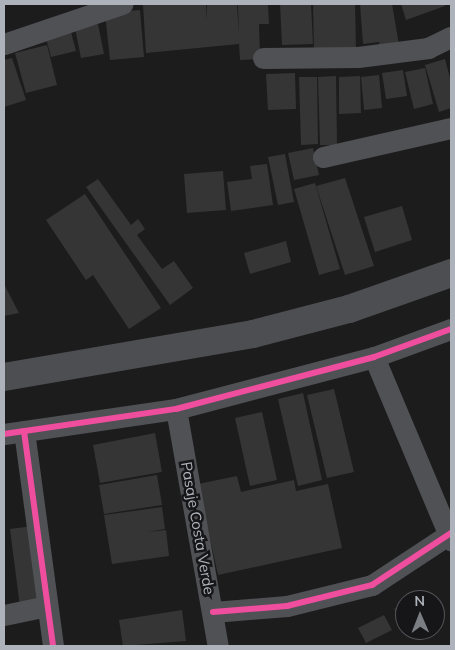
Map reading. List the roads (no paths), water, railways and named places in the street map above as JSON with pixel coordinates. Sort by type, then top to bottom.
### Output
[{"type":"highway","points":[[4,377],[253,334],[349,309],[451,273]]},
{"type":"street","points":[[4,44],[122,4]]},
{"type":"street","points":[[263,58],[358,57],[428,48],[451,37]]},
{"type":"street","points":[[323,157],[451,128]]},
{"type":"street","points":[[53,646],[14,433],[176,409],[374,357],[451,329]]},
{"type":"street","points":[[214,612],[287,606],[372,585],[450,536],[374,357]]},
{"type":"street","name":"Pasaje Costa Verde","points":[[176,409],[214,612],[218,646]]},
{"type":"street","points":[[4,615],[47,606]]}]
